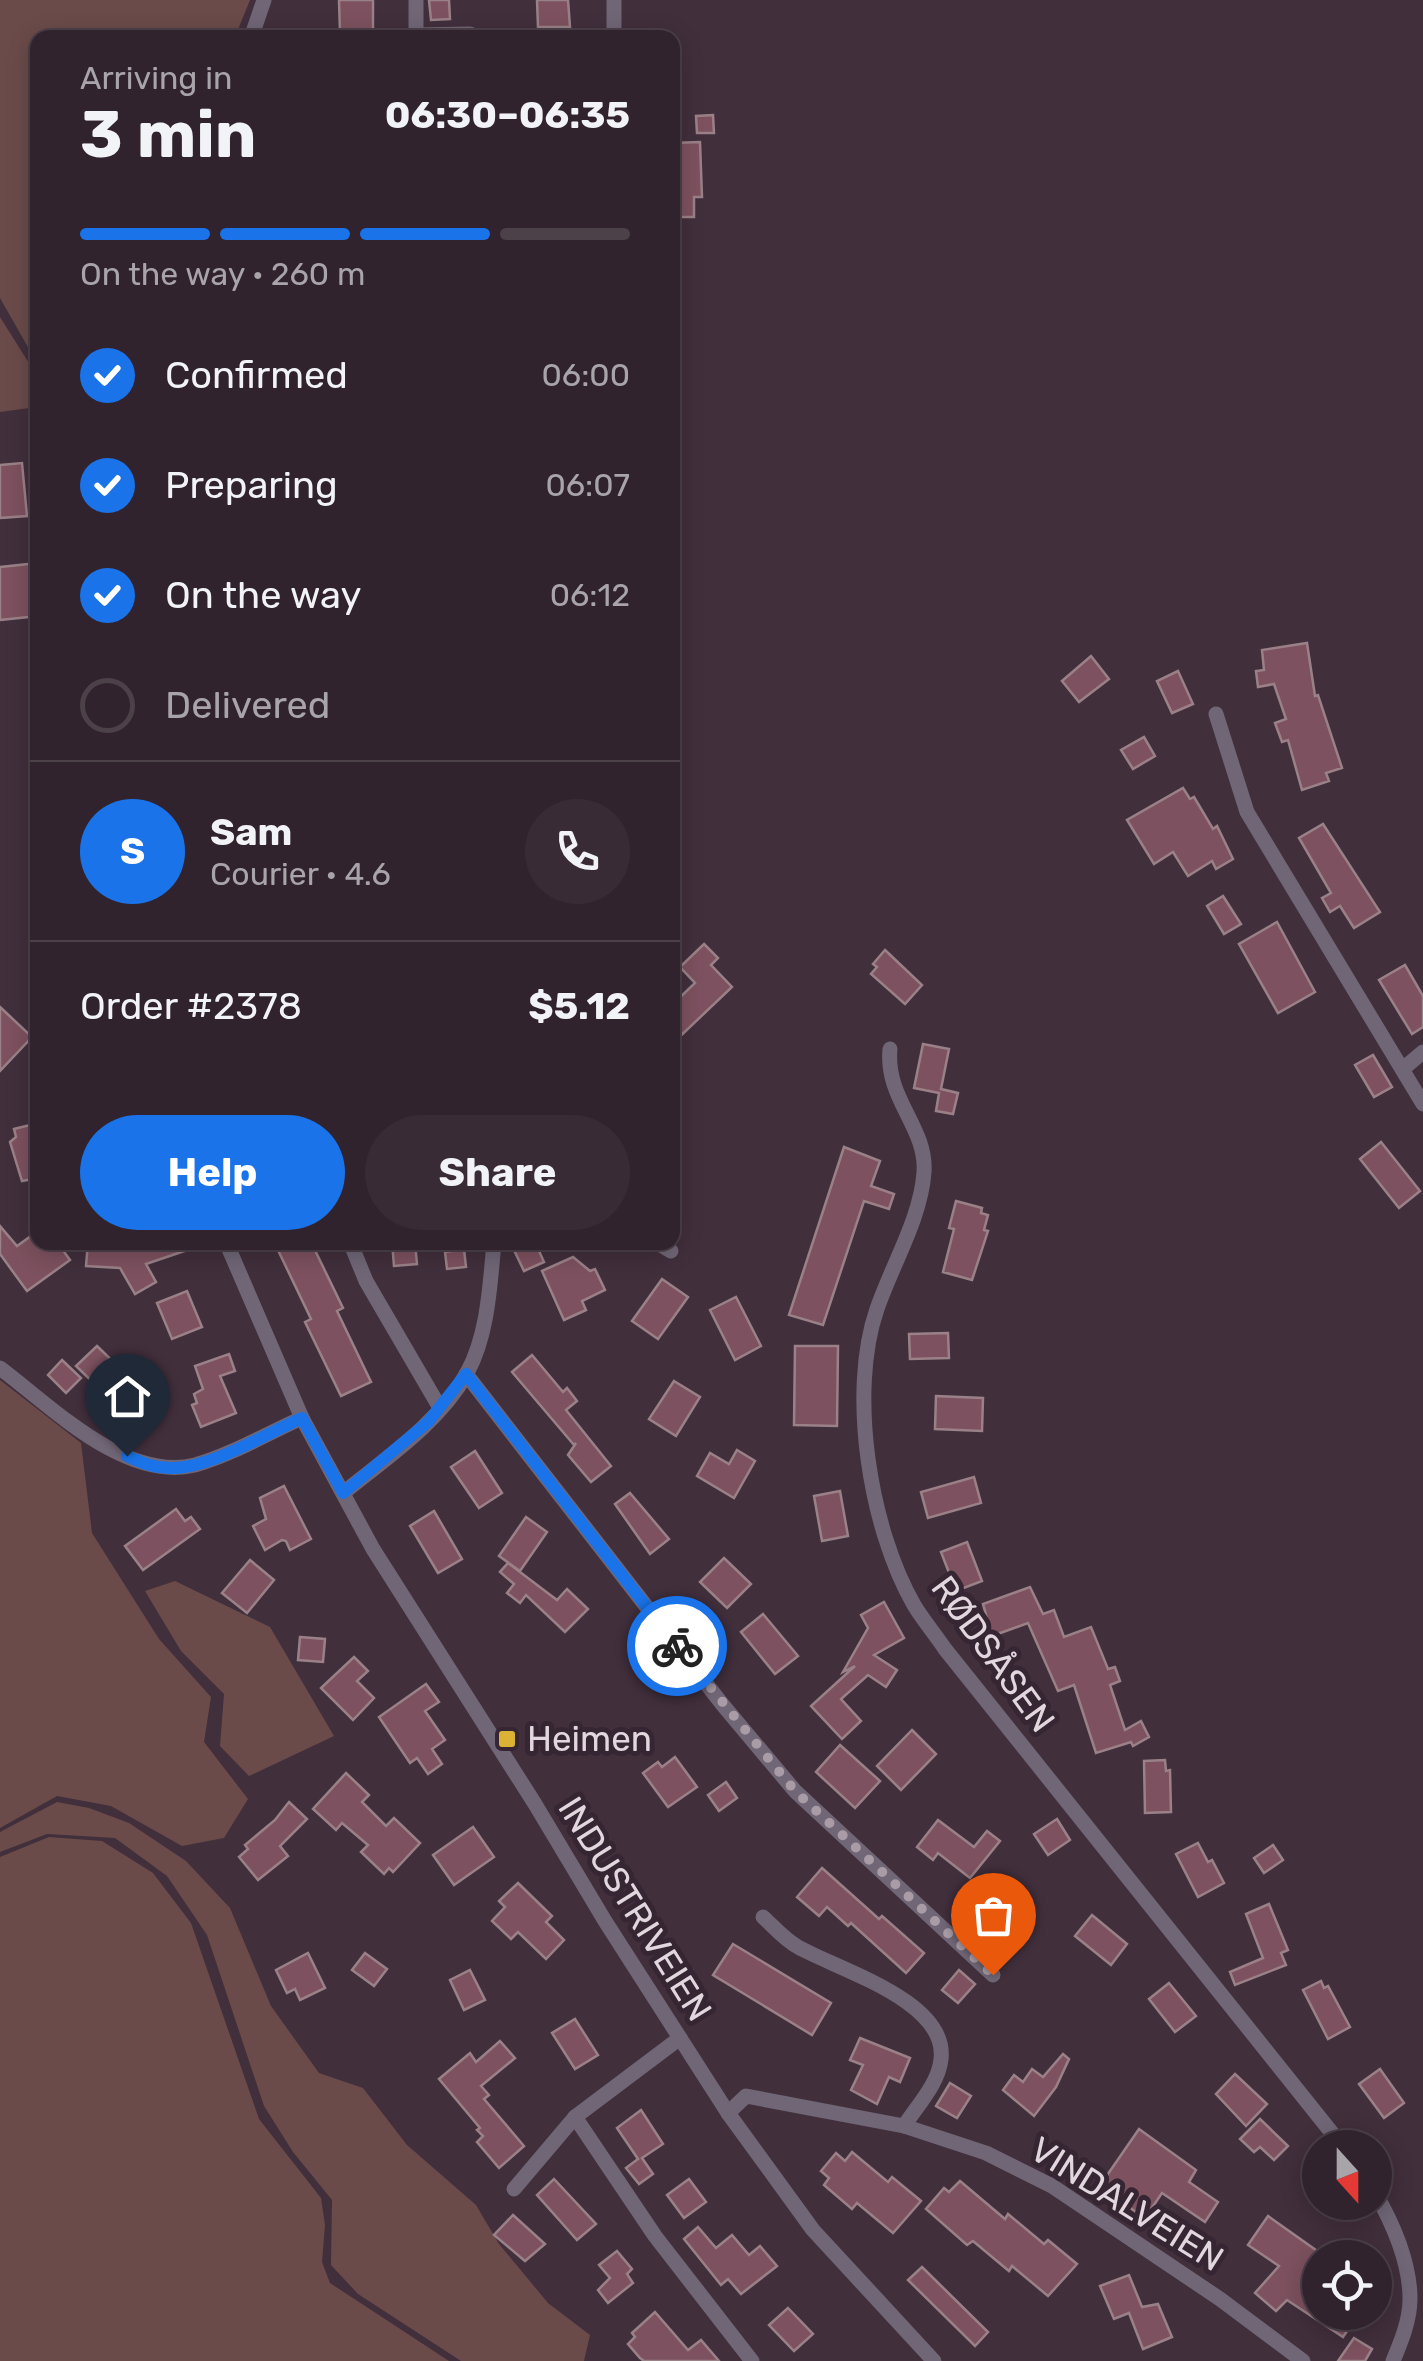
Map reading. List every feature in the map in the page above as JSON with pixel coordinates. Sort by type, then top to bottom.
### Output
[{"type":"street","points":[[254,30],[264,0]]},
{"type":"street","points":[[416,0],[416,30]]},
{"type":"street","points":[[614,0],[614,30]]},
{"type":"street","points":[[1216,714],[1246,812],[1423,1104]]},
{"type":"street","name":"RØDSÅSEN","points":[[890,1049],[891,1085],[916,1132],[925,1166],[922,1191],[875,1314],[862,1394],[866,1448],[882,1522],[898,1570],[914,1604],[945,1649],[1330,2130]]},
{"type":"street","points":[[1404,1068],[1423,1052]]},
{"type":"street","name":"INDUSTRIVEIEN","points":[[229,1250],[302,1418],[343,1493],[414,1615],[680,2038],[728,2113],[813,2230],[934,2361]]},
{"type":"street","points":[[353,1250],[366,1281],[440,1408]]},
{"type":"street","points":[[343,1493],[406,1442],[466,1374],[477,1349],[493,1250]]},
{"type":"street","points":[[0,1368],[104,1447],[149,1466],[199,1464],[302,1418]]},
{"type":"street","points":[[466,1374],[722,1704],[795,1791],[993,1975]]},
{"type":"street","points":[[763,1917],[792,1944],[904,1997],[933,2028],[942,2049],[938,2074],[904,2126]]},
{"type":"street","points":[[514,2190],[575,2118],[680,2038]]},
{"type":"street","name":"VINDALVEIEN","points":[[728,2113],[746,2096],[904,2126],[986,2153],[1052,2186],[1303,2361]]},
{"type":"street","points":[[575,2118],[655,2236],[752,2361]]},
{"type":"street","points":[[1389,2220],[1417,2297],[1393,2361]]},
{"type":"shaded area","points":[[0,0],[250,0],[238,30],[30,30],[30,351],[0,298]]},
{"type":"shaded area","points":[[0,317],[30,365],[30,408],[0,412]]},
{"type":"shaded area","points":[[0,1380],[81,1443],[92,1533],[159,1639],[211,1697],[204,1742],[248,1799],[224,1838],[182,1846],[111,1806],[57,1796],[0,1828]]},
{"type":"shaded area","points":[[175,1581],[270,1627],[334,1736],[249,1776],[220,1746],[224,1694],[181,1651],[145,1591]]},
{"type":"shaded area","points":[[57,1802],[89,1808],[129,1823],[186,1861],[230,1908],[271,2006],[319,2073],[363,2088],[407,2145],[476,2205],[499,2244],[548,2303],[590,2335],[584,2361],[461,2361],[358,2294],[331,2265],[332,2200],[293,2152],[264,2106],[207,1935],[167,1876],[115,1838],[47,1834],[0,1852],[0,1832]]},
{"type":"shaded area","points":[[49,1837],[102,1841],[153,1873],[191,1923],[259,2119],[321,2198],[325,2225],[322,2262],[330,2283],[449,2361],[0,2361],[0,1857]]},
{"type":"building","points":[[339,0],[373,0],[373,30],[340,30]]},
{"type":"building","points":[[429,0],[449,0],[450,19],[431,20]]},
{"type":"building","points":[[537,0],[568,0],[570,27],[538,27]]},
{"type":"building","points":[[713,115],[714,133],[697,133],[696,116]]},
{"type":"building","points":[[700,142],[702,197],[694,197],[694,217],[680,217],[680,143]]},
{"type":"building","points":[[22,463],[27,516],[0,518],[0,465]]},
{"type":"building","points":[[30,564],[30,617],[0,620],[0,567]]},
{"type":"building","points":[[1307,643],[1315,696],[1318,695],[1342,768],[1326,773],[1329,781],[1302,790],[1288,740],[1282,742],[1275,723],[1286,719],[1274,684],[1258,687],[1256,671],[1264,670],[1262,650]]},
{"type":"building","points":[[1091,656],[1109,679],[1079,702],[1062,681]]},
{"type":"building","points":[[1178,671],[1193,704],[1172,713],[1157,681]]},
{"type":"building","points":[[1144,737],[1155,756],[1133,769],[1121,750]]},
{"type":"building","points":[[1183,788],[1190,799],[1194,797],[1213,829],[1217,826],[1233,859],[1216,869],[1212,861],[1188,876],[1173,852],[1154,864],[1127,820]]},
{"type":"building","points":[[1323,824],[1380,912],[1354,928],[1340,906],[1330,912],[1322,898],[1331,893],[1299,838]]},
{"type":"building","points":[[1223,896],[1241,924],[1224,934],[1207,906]]},
{"type":"building","points":[[1277,922],[1315,992],[1278,1013],[1239,944]]},
{"type":"building","points":[[704,944],[718,958],[711,965],[732,987],[680,1036],[680,997],[695,983],[680,967]]},
{"type":"building","points":[[885,950],[922,985],[905,1004],[871,974],[877,967],[873,964]]},
{"type":"building","points":[[1405,965],[1423,996],[1423,1027],[1412,1034],[1379,980]]},
{"type":"building","points":[[0,1007],[30,1039],[0,1071]]},
{"type":"building","points":[[923,1044],[949,1049],[941,1089],[958,1093],[953,1114],[936,1111],[939,1093],[914,1088]]},
{"type":"building","points":[[1373,1055],[1392,1087],[1374,1097],[1355,1065]]},
{"type":"building","points":[[30,1125],[30,1180],[22,1181],[10,1142],[16,1137],[14,1129]]},
{"type":"building","points":[[1381,1142],[1420,1191],[1399,1208],[1360,1159]]},
{"type":"building","points":[[844,1147],[880,1161],[871,1186],[894,1194],[889,1209],[864,1201],[823,1325],[789,1315]]},
{"type":"building","points":[[956,1201],[982,1208],[981,1213],[988,1215],[984,1230],[988,1231],[972,1280],[943,1272],[954,1229],[949,1228]]},
{"type":"building","points":[[0,1226],[17,1246],[30,1237],[30,1250],[63,1250],[70,1260],[27,1291],[0,1254]]},
{"type":"building","points":[[87,1250],[187,1250],[146,1264],[156,1282],[135,1294],[120,1268],[86,1266]]},
{"type":"building","points":[[278,1250],[315,1250],[343,1308],[337,1311],[371,1382],[341,1396],[305,1322],[311,1319]]},
{"type":"building","points":[[393,1250],[416,1250],[417,1264],[394,1266]]},
{"type":"building","points":[[464,1250],[466,1267],[447,1269],[445,1252]]},
{"type":"building","points":[[514,1250],[539,1250],[544,1262],[524,1271]]},
{"type":"building","points":[[573,1257],[590,1271],[595,1269],[605,1290],[582,1301],[586,1310],[564,1320],[542,1271]]},
{"type":"building","points":[[662,1279],[688,1297],[658,1339],[632,1321]]},
{"type":"building","points":[[187,1291],[202,1327],[172,1339],[157,1303]]},
{"type":"building","points":[[736,1297],[761,1346],[735,1360],[710,1310]]},
{"type":"building","points":[[948,1333],[949,1358],[910,1359],[909,1334]]},
{"type":"building","points":[[97,1346],[130,1378],[110,1399],[76,1366]]},
{"type":"building","points":[[795,1346],[838,1346],[837,1426],[794,1425]]},
{"type":"building","points":[[229,1354],[235,1371],[220,1376],[236,1413],[201,1427],[192,1405],[197,1403],[194,1394],[203,1389],[195,1366]]},
{"type":"building","points":[[532,1355],[563,1392],[567,1388],[577,1401],[566,1410],[611,1466],[591,1482],[568,1455],[576,1443],[512,1372]]},
{"type":"building","points":[[62,1360],[81,1378],[66,1393],[48,1375]]},
{"type":"building","points":[[674,1381],[700,1397],[676,1436],[649,1419]]},
{"type":"building","points":[[936,1396],[983,1398],[982,1431],[935,1429]]},
{"type":"building","points":[[737,1450],[755,1461],[734,1498],[697,1476],[710,1453],[729,1464]]},
{"type":"building","points":[[475,1451],[502,1493],[479,1508],[451,1467]]},
{"type":"building","points":[[974,1477],[981,1503],[928,1518],[921,1492]]},
{"type":"building","points":[[284,1486],[311,1539],[290,1550],[282,1540],[265,1550],[253,1526],[266,1519],[260,1498]]},
{"type":"building","points":[[840,1491],[848,1536],[822,1541],[814,1496]]},
{"type":"building","points":[[630,1493],[669,1539],[650,1554],[615,1504]]},
{"type":"building","points":[[176,1509],[185,1521],[191,1517],[200,1529],[143,1570],[125,1546]]},
{"type":"building","points":[[434,1511],[462,1559],[438,1573],[410,1526]]},
{"type":"building","points":[[526,1517],[547,1532],[520,1571],[499,1556]]},
{"type":"building","points":[[967,1542],[982,1581],[956,1591],[941,1552]]},
{"type":"building","points":[[724,1558],[751,1584],[727,1608],[700,1582]]},
{"type":"building","points":[[250,1560],[274,1580],[247,1613],[222,1593]]},
{"type":"building","points":[[508,1563],[557,1600],[567,1589],[588,1609],[565,1632],[526,1595],[520,1603],[507,1593],[514,1584],[500,1572]]},
{"type":"building","points":[[1030,1587],[1043,1614],[1054,1610],[1064,1637],[1091,1627],[1108,1669],[1115,1667],[1120,1681],[1110,1685],[1125,1730],[1141,1721],[1149,1737],[1133,1746],[1131,1742],[1096,1753],[1074,1685],[1058,1691],[1028,1623],[992,1636],[983,1604]]},
{"type":"building","points":[[884,1602],[904,1638],[874,1655],[897,1670],[886,1687],[868,1675],[841,1699],[861,1721],[842,1739],[811,1706],[855,1666],[843,1672],[868,1628],[861,1615]]},
{"type":"building","points":[[763,1614],[798,1656],[775,1674],[741,1632]]},
{"type":"building","points":[[300,1637],[325,1639],[323,1662],[298,1660]]},
{"type":"building","points":[[354,1657],[368,1671],[357,1681],[374,1698],[353,1720],[321,1688]]},
{"type":"building","points":[[426,1684],[439,1702],[425,1711],[445,1740],[432,1749],[442,1764],[428,1774],[417,1758],[410,1763],[379,1717]]},
{"type":"building","points":[[912,1730],[936,1754],[901,1790],[877,1766]]},
{"type":"building","points":[[840,1745],[880,1781],[855,1808],[816,1772]]},
{"type":"building","points":[[675,1757],[697,1787],[668,1807],[643,1773],[658,1762],[662,1767]]},
{"type":"building","points":[[1165,1760],[1166,1771],[1170,1770],[1171,1812],[1145,1813],[1144,1761]]},
{"type":"building","points":[[346,1773],[369,1795],[362,1802],[386,1826],[394,1818],[420,1843],[393,1872],[389,1868],[384,1874],[361,1852],[368,1845],[342,1823],[336,1830],[313,1809]]},
{"type":"building","points":[[726,1782],[737,1798],[719,1811],[708,1795]]},
{"type":"building","points":[[289,1802],[307,1819],[280,1846],[288,1856],[258,1880],[239,1857],[248,1849],[245,1845],[275,1820]]},
{"type":"building","points":[[1057,1819],[1070,1840],[1048,1855],[1034,1834]]},
{"type":"building","points":[[938,1820],[974,1847],[987,1831],[1000,1841],[970,1878],[938,1853],[933,1860],[917,1847]]},
{"type":"building","points":[[473,1827],[494,1857],[454,1885],[433,1855]]},
{"type":"building","points":[[1198,1843],[1224,1883],[1198,1897],[1176,1854]]},
{"type":"building","points":[[1273,1845],[1283,1860],[1264,1873],[1254,1858]]},
{"type":"building","points":[[822,1868],[924,1953],[906,1973],[851,1923],[848,1926],[827,1907],[819,1916],[797,1897]]},
{"type":"building","points":[[990,1876],[1022,1904],[989,1946],[969,1931],[986,1911],[983,1909],[987,1905],[974,1895]]},
{"type":"building","points":[[518,1883],[552,1916],[546,1922],[564,1940],[546,1959],[518,1932],[511,1939],[492,1921],[505,1907],[499,1901]]},
{"type":"building","points":[[1269,1904],[1288,1950],[1281,1953],[1286,1965],[1235,1985],[1230,1972],[1263,1958],[1246,1914]]},
{"type":"building","points":[[1092,1915],[1127,1944],[1111,1965],[1075,1936]]},
{"type":"building","points":[[733,1944],[831,2003],[812,2035],[713,1975]]},
{"type":"building","points":[[308,1953],[325,1988],[300,2000],[295,1989],[287,1993],[276,1970]]},
{"type":"building","points":[[365,1953],[387,1969],[374,1986],[352,1970]]},
{"type":"building","points":[[470,1970],[485,2000],[464,2010],[450,1980]]},
{"type":"building","points":[[959,1970],[975,1984],[958,2003],[942,1990]]},
{"type":"building","points":[[1321,1981],[1324,1988],[1328,1986],[1350,2027],[1328,2039],[1303,1990]]},
{"type":"building","points":[[1169,1983],[1196,2016],[1175,2032],[1149,1999]]},
{"type":"building","points":[[575,2019],[598,2055],[575,2069],[552,2033]]},
{"type":"building","points":[[860,2038],[910,2058],[900,2082],[889,2077],[877,2104],[851,2090],[863,2065],[850,2060]]},
{"type":"building","points":[[500,2041],[515,2058],[481,2086],[489,2095],[484,2099],[524,2146],[499,2168],[477,2142],[483,2136],[477,2130],[480,2128],[439,2079],[470,2053],[476,2062]]},
{"type":"building","points":[[1063,2054],[1069,2059],[1056,2087],[1034,2116],[1003,2090],[1014,2075],[1023,2082],[1032,2069],[1043,2077]]},
{"type":"building","points":[[1380,2069],[1404,2103],[1384,2118],[1359,2084]]},
{"type":"building","points":[[1235,2074],[1267,2104],[1246,2126],[1216,2094]]},
{"type":"building","points":[[950,2083],[971,2096],[957,2118],[936,2106]]},
{"type":"building","points":[[641,2110],[663,2144],[642,2158],[653,2174],[639,2184],[626,2168],[638,2159],[617,2128]]},
{"type":"building","points":[[1260,2119],[1288,2146],[1274,2160],[1260,2147],[1254,2152],[1240,2139]]},
{"type":"building","points":[[1139,2129],[1196,2170],[1189,2182],[1218,2202],[1205,2222],[1162,2193],[1145,2218],[1099,2187]]},
{"type":"building","points":[[852,2152],[888,2182],[892,2177],[921,2201],[893,2233],[857,2203],[852,2209],[824,2185],[829,2178],[821,2171],[836,2153],[845,2161]]},
{"type":"building","points":[[554,2179],[596,2224],[577,2240],[537,2195]]},
{"type":"building","points":[[689,2179],[706,2202],[684,2218],[667,2195]]},
{"type":"building","points":[[960,2181],[1005,2219],[1008,2214],[1044,2244],[1048,2240],[1077,2264],[1048,2296],[973,2241],[967,2245],[926,2209],[944,2188],[949,2192]]},
{"type":"building","points":[[513,2215],[545,2244],[525,2261],[494,2235]]},
{"type":"building","points":[[1268,2216],[1302,2240],[1302,2310],[1287,2300],[1276,2311],[1255,2293],[1279,2266],[1248,2245]]},
{"type":"building","points":[[698,2227],[716,2248],[732,2235],[749,2255],[760,2246],[777,2266],[741,2294],[728,2279],[721,2285],[684,2239]]},
{"type":"building","points":[[617,2251],[632,2269],[627,2274],[633,2283],[608,2303],[598,2290],[610,2278],[599,2265]]},
{"type":"building","points":[[922,2267],[988,2332],[975,2346],[908,2280]]},
{"type":"building","points":[[1129,2275],[1142,2307],[1158,2304],[1172,2337],[1143,2349],[1129,2313],[1114,2319],[1100,2286]]},
{"type":"building","points":[[788,2308],[813,2334],[794,2351],[769,2325]]},
{"type":"building","points":[[655,2312],[688,2350],[701,2340],[719,2361],[640,2358],[628,2344],[635,2337],[632,2333]]},
{"type":"building","points":[[1354,2338],[1372,2349],[1365,2361],[1338,2361]]},
{"type":"way so far","points":[[677,1646],[795,1791],[993,1975]]},
{"type":"place","name":"Heimen","points":[[507,1739]]},
{"type":"route","points":[[127,1456],[149,1466],[199,1464],[302,1418],[343,1493],[428,1422],[466,1374],[677,1646]]}]
